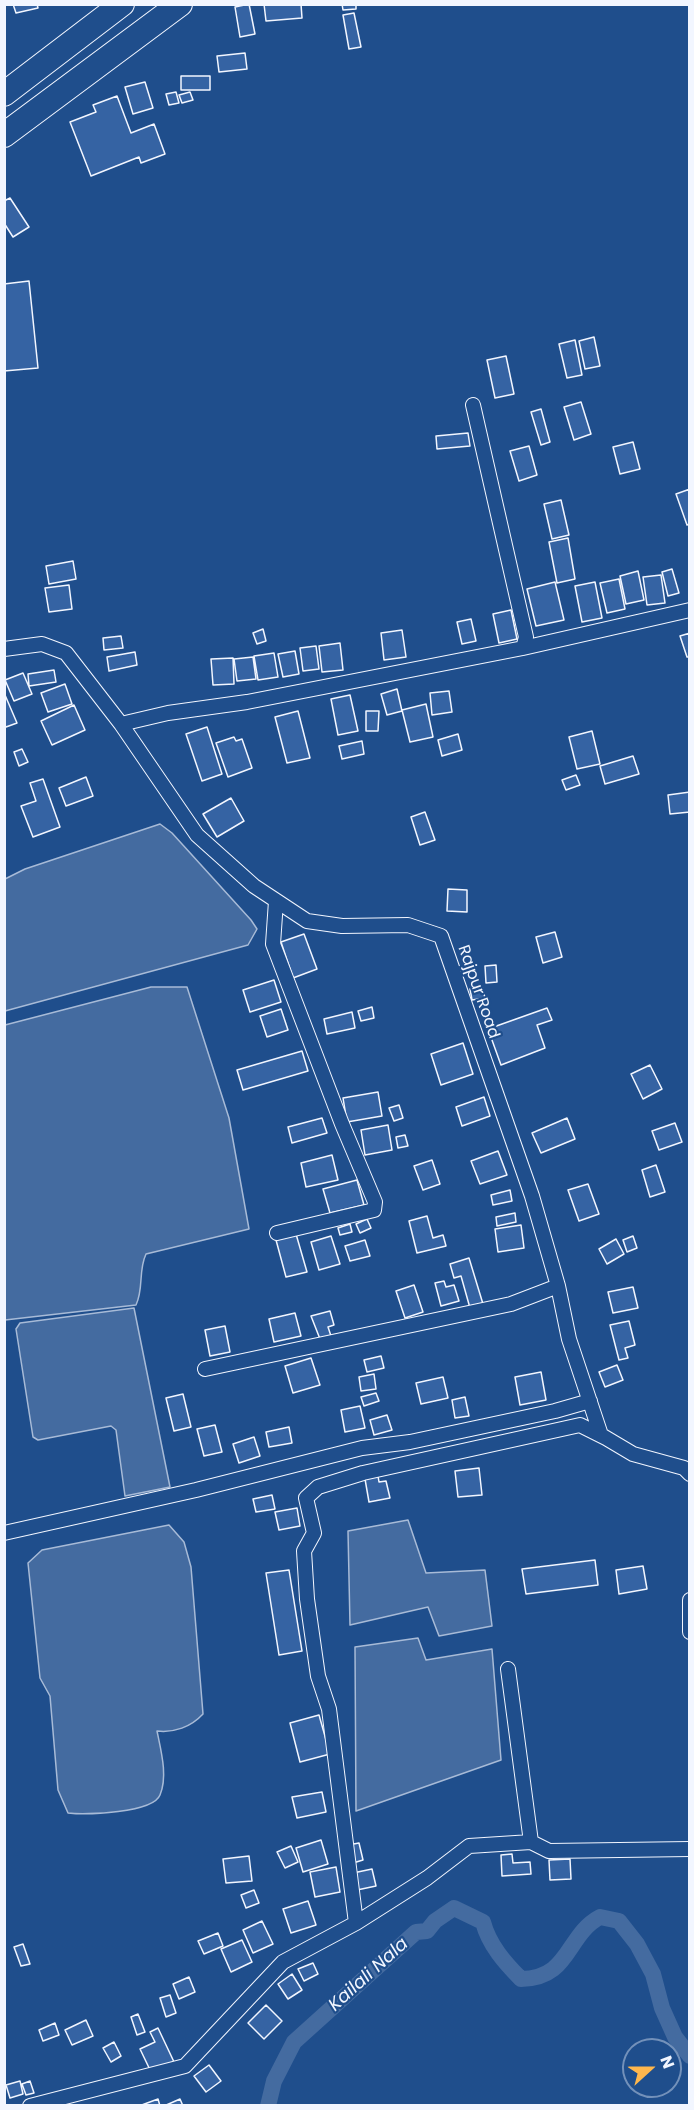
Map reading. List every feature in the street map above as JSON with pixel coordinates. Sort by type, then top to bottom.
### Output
[{"type":"highway","points":[[4,94],[122,4]]},
{"type":"highway","points":[[4,135],[180,4]]},
{"type":"street","points":[[473,405],[526,637],[524,648]]},
{"type":"street","points":[[121,724],[168,713],[248,702],[524,648],[690,610]]},
{"type":"street","name":"Rajpur Road","points":[[4,649],[42,644],[66,653],[121,724],[197,835],[254,886],[307,921],[342,927],[408,926],[441,936],[532,1196],[558,1286],[569,1339],[601,1435],[633,1454],[684,1468],[690,1474]]},
{"type":"street","points":[[276,900],[273,944],[342,1124],[375,1202],[374,1210],[276,1233]]},
{"type":"street","points":[[205,1369],[511,1304],[558,1286]]},
{"type":"street","points":[[4,1533],[173,1496],[362,1448],[410,1442],[448,1432],[546,1413],[590,1401]]},
{"type":"street","points":[[356,1923],[329,1709],[318,1676],[307,1599],[304,1551],[314,1533],[306,1498],[318,1487],[363,1473],[580,1425],[612,1441]]},
{"type":"street","points":[[690,1600],[690,1632]]},
{"type":"street","points":[[508,1669],[531,1842]]},
{"type":"street","points":[[30,2106],[185,2066],[283,1962],[356,1923],[427,1878],[469,1846],[531,1842],[549,1851],[690,1849]]},
{"type":"water","points":[[160,824],[172,833],[251,920],[257,929],[248,945],[5,1011],[5,879],[25,869]]},
{"type":"water","points":[[151,987],[187,987],[229,1118],[249,1229],[146,1254],[136,1305],[5,1320],[5,1025]]},
{"type":"water","points":[[134,1308],[170,1487],[125,1496],[116,1430],[111,1426],[38,1440],[33,1437],[16,1329],[20,1323]]},
{"type":"water","points":[[408,1520],[426,1573],[485,1570],[492,1626],[439,1636],[428,1607],[350,1625],[348,1531]]},
{"type":"water","points":[[169,1525],[184,1542],[191,1567],[203,1714],[182,1728],[157,1731],[163,1763],[163,1780],[160,1795],[155,1801],[145,1806],[118,1812],[68,1813],[58,1790],[50,1696],[40,1678],[28,1563],[42,1550]]},
{"type":"water","points":[[418,1638],[426,1660],[492,1649],[501,1760],[356,1811],[355,1647]]},
{"type":"building","points":[[13,4],[37,4],[38,8],[16,13]]},
{"type":"building","points":[[249,4],[255,34],[240,37],[235,7]]},
{"type":"building","points":[[264,4],[301,4],[302,18],[266,21]]},
{"type":"building","points":[[342,4],[356,4],[356,9],[343,10]]},
{"type":"building","points":[[354,13],[361,47],[349,49],[343,15]]},
{"type":"building","points":[[245,53],[247,69],[219,72],[217,56]]},
{"type":"building","points":[[181,76],[210,76],[210,90],[181,90]]},
{"type":"building","points":[[145,82],[153,108],[133,114],[125,87]]},
{"type":"building","points":[[176,92],[179,103],[169,105],[166,94]]},
{"type":"building","points":[[190,92],[193,100],[182,103],[179,95]]},
{"type":"building","points":[[117,96],[131,133],[154,124],[165,154],[141,163],[139,157],[91,176],[70,122],[96,112],[93,105]]},
{"type":"building","points":[[10,198],[29,227],[13,237],[4,223],[4,201]]},
{"type":"building","points":[[29,281],[38,368],[4,371],[4,284]]},
{"type":"building","points":[[594,337],[600,366],[585,369],[579,341]]},
{"type":"building","points":[[575,340],[582,375],[567,378],[559,344]]},
{"type":"building","points":[[506,356],[514,394],[495,398],[487,360]]},
{"type":"building","points":[[581,402],[591,434],[574,440],[564,407]]},
{"type":"building","points":[[541,409],[550,442],[541,445],[531,412]]},
{"type":"building","points":[[468,433],[470,446],[437,449],[436,436]]},
{"type":"building","points":[[633,442],[640,469],[620,474],[613,447]]},
{"type":"building","points":[[529,446],[537,475],[519,481],[510,451]]},
{"type":"building","points":[[690,489],[690,524],[687,525],[676,494]]},
{"type":"building","points":[[561,500],[569,535],[552,539],[544,504]]},
{"type":"building","points":[[568,538],[575,579],[557,583],[549,542]]},
{"type":"building","points":[[73,561],[76,579],[49,584],[46,566]]},
{"type":"building","points":[[672,569],[679,593],[668,596],[662,572]]},
{"type":"building","points":[[638,571],[644,600],[626,604],[620,576]]},
{"type":"building","points":[[661,575],[665,603],[647,605],[643,577]]},
{"type":"building","points":[[619,579],[625,609],[607,613],[600,583]]},
{"type":"building","points":[[555,582],[564,620],[536,626],[527,589]]},
{"type":"building","points":[[595,582],[602,618],[582,622],[575,586]]},
{"type":"building","points":[[69,585],[72,609],[49,612],[45,588]]},
{"type":"building","points":[[511,610],[517,639],[499,643],[493,614]]},
{"type":"building","points":[[471,619],[476,641],[462,644],[457,622]]},
{"type":"building","points":[[263,629],[266,641],[257,644],[253,633]]},
{"type":"building","points":[[402,630],[406,657],[384,660],[381,633]]},
{"type":"building","points":[[690,633],[690,657],[687,657],[680,636]]},
{"type":"building","points":[[121,636],[123,648],[104,650],[103,638]]},
{"type":"building","points":[[340,643],[343,670],[322,672],[319,646]]},
{"type":"building","points":[[316,646],[319,669],[303,671],[300,648]]},
{"type":"building","points":[[295,651],[299,674],[283,677],[278,654]]},
{"type":"building","points":[[135,652],[137,665],[109,671],[107,657]]},
{"type":"building","points":[[274,653],[278,677],[258,680],[254,656]]},
{"type":"building","points":[[253,657],[256,679],[237,681],[234,659]]},
{"type":"building","points":[[233,658],[234,684],[213,685],[211,659]]},
{"type":"building","points":[[54,670],[56,682],[29,686],[28,674]]},
{"type":"building","points":[[23,673],[32,694],[14,701],[5,680]]},
{"type":"building","points":[[65,684],[72,704],[48,712],[41,693]]},
{"type":"building","points":[[397,689],[402,711],[387,715],[381,694]]},
{"type":"building","points":[[449,691],[452,712],[432,715],[430,693]]},
{"type":"building","points":[[5,695],[17,723],[6,727],[4,724]]},
{"type":"building","points":[[350,695],[358,731],[338,735],[331,699]]},
{"type":"building","points":[[426,704],[433,737],[410,742],[402,710]]},
{"type":"building","points":[[74,705],[85,730],[52,745],[41,721]]},
{"type":"building","points":[[298,711],[310,758],[287,763],[275,717]]},
{"type":"building","points":[[366,711],[379,711],[378,731],[366,731]]},
{"type":"building","points":[[207,727],[222,774],[202,781],[186,734]]},
{"type":"building","points":[[592,731],[600,764],[577,769],[569,737]]},
{"type":"building","points":[[458,734],[462,750],[442,756],[438,740]]},
{"type":"building","points":[[234,737],[236,741],[242,739],[252,768],[228,777],[216,743]]},
{"type":"building","points":[[362,741],[364,754],[342,759],[339,746]]},
{"type":"building","points":[[22,749],[28,762],[19,766],[14,752]]},
{"type":"building","points":[[633,756],[639,774],[605,784],[600,766]]},
{"type":"building","points":[[576,775],[580,785],[566,790],[562,780]]},
{"type":"building","points":[[86,777],[93,796],[66,806],[59,788]]},
{"type":"building","points":[[43,779],[60,827],[33,837],[21,806],[36,801],[30,783]]},
{"type":"building","points":[[690,792],[690,812],[670,814],[668,795]]},
{"type":"building","points":[[231,798],[244,821],[217,837],[203,814]]},
{"type":"building","points":[[425,812],[435,840],[420,845],[411,817]]},
{"type":"building","points":[[448,889],[467,890],[467,912],[447,911]]},
{"type":"building","points":[[555,932],[562,957],[543,963],[536,937]]},
{"type":"building","points":[[304,934],[317,969],[293,978],[281,942]]},
{"type":"building","points":[[496,965],[497,982],[486,983],[485,966]]},
{"type":"building","points":[[274,980],[281,1002],[250,1012],[243,990]]},
{"type":"building","points":[[482,986],[485,998],[472,1000],[470,989]]},
{"type":"building","points":[[372,1007],[374,1018],[361,1021],[358,1011]]},
{"type":"building","points":[[547,1008],[552,1020],[537,1025],[545,1048],[501,1065],[488,1029]]},
{"type":"building","points":[[281,1009],[288,1030],[267,1037],[260,1016]]},
{"type":"building","points":[[352,1012],[355,1028],[327,1034],[324,1019]]},
{"type":"building","points":[[463,1043],[473,1074],[441,1085],[431,1054]]},
{"type":"building","points":[[302,1051],[308,1071],[243,1090],[237,1070]]},
{"type":"building","points":[[650,1065],[662,1089],[643,1099],[631,1074]]},
{"type":"building","points":[[378,1092],[382,1116],[347,1122],[343,1098]]},
{"type":"building","points":[[484,1097],[490,1116],[462,1126],[456,1107]]},
{"type":"building","points":[[399,1105],[403,1118],[394,1121],[389,1108]]},
{"type":"building","points":[[322,1118],[327,1133],[292,1143],[288,1127]]},
{"type":"building","points":[[567,1118],[575,1139],[541,1153],[532,1133]]},
{"type":"building","points":[[675,1123],[682,1142],[659,1150],[652,1131]]},
{"type":"building","points":[[388,1125],[392,1150],[365,1155],[361,1130]]},
{"type":"building","points":[[405,1135],[408,1146],[398,1148],[396,1137]]},
{"type":"building","points":[[498,1151],[507,1175],[480,1184],[471,1161]]},
{"type":"building","points":[[332,1155],[338,1180],[306,1187],[301,1163]]},
{"type":"building","points":[[432,1160],[440,1184],[423,1190],[414,1166]]},
{"type":"building","points":[[656,1165],[665,1192],[650,1197],[642,1170]]},
{"type":"building","points":[[357,1180],[364,1205],[330,1213],[323,1189]]},
{"type":"building","points":[[588,1184],[599,1214],[579,1221],[568,1190]]},
{"type":"building","points":[[510,1190],[512,1201],[493,1205],[491,1195]]},
{"type":"building","points":[[515,1213],[516,1222],[497,1226],[496,1217]]},
{"type":"building","points":[[427,1216],[433,1238],[443,1235],[446,1246],[417,1253],[409,1221]]},
{"type":"building","points":[[367,1219],[371,1228],[360,1233],[356,1224]]},
{"type":"building","points":[[350,1224],[352,1232],[340,1235],[338,1228]]},
{"type":"building","points":[[521,1225],[524,1248],[498,1252],[495,1229]]},
{"type":"building","points":[[296,1234],[307,1272],[286,1277],[276,1240]]},
{"type":"building","points":[[331,1236],[340,1264],[319,1270],[311,1242]]},
{"type":"building","points":[[633,1236],[637,1248],[627,1252],[623,1240]]},
{"type":"building","points":[[616,1239],[624,1254],[607,1264],[599,1249]]},
{"type":"building","points":[[365,1240],[370,1256],[350,1261],[345,1246]]},
{"type":"building","points":[[469,1258],[483,1304],[470,1308],[461,1276],[454,1278],[450,1264]]},
{"type":"building","points":[[444,1281],[446,1287],[454,1285],[459,1301],[441,1306],[435,1283]]},
{"type":"building","points":[[414,1285],[423,1312],[405,1318],[396,1291]]},
{"type":"building","points":[[633,1287],[638,1308],[613,1313],[608,1292]]},
{"type":"building","points":[[330,1311],[334,1325],[328,1327],[331,1336],[320,1339],[311,1316]]},
{"type":"building","points":[[295,1313],[301,1336],[274,1342],[269,1319]]},
{"type":"building","points":[[629,1321],[635,1345],[625,1348],[628,1358],[619,1360],[610,1325]]},
{"type":"building","points":[[225,1326],[230,1352],[210,1356],[205,1330]]},
{"type":"building","points":[[381,1356],[384,1368],[367,1372],[364,1360]]},
{"type":"building","points":[[311,1358],[320,1385],[293,1393],[285,1366]]},
{"type":"building","points":[[617,1365],[623,1380],[605,1387],[599,1372]]},
{"type":"building","points":[[541,1372],[546,1400],[520,1405],[515,1377]]},
{"type":"building","points":[[374,1374],[376,1389],[361,1391],[359,1377]]},
{"type":"building","points":[[443,1377],[448,1398],[421,1404],[416,1383]]},
{"type":"building","points":[[376,1393],[379,1401],[364,1406],[361,1397]]},
{"type":"building","points":[[183,1394],[191,1427],[174,1431],[166,1398]]},
{"type":"building","points":[[465,1397],[469,1416],[455,1418],[452,1400]]},
{"type":"building","points":[[360,1406],[365,1428],[345,1432],[341,1410]]},
{"type":"building","points":[[387,1415],[392,1430],[374,1435],[370,1420]]},
{"type":"building","points":[[215,1425],[222,1452],[204,1456],[197,1429]]},
{"type":"building","points":[[289,1427],[292,1443],[269,1447],[266,1432]]},
{"type":"building","points":[[254,1437],[260,1456],[239,1463],[233,1444]]},
{"type":"building","points":[[479,1468],[482,1495],[458,1497],[455,1471]]},
{"type":"building","points":[[378,1476],[379,1482],[386,1481],[390,1498],[369,1502],[365,1479]]},
{"type":"building","points":[[272,1495],[275,1509],[256,1512],[253,1499]]},
{"type":"building","points":[[297,1508],[300,1526],[279,1530],[275,1512]]},
{"type":"building","points":[[595,1560],[598,1585],[526,1594],[522,1569]]},
{"type":"building","points":[[643,1566],[647,1589],[619,1594],[616,1570]]},
{"type":"building","points":[[289,1570],[302,1651],[279,1655],[266,1573]]},
{"type":"building","points":[[319,1715],[330,1754],[300,1762],[290,1723]]},
{"type":"building","points":[[322,1792],[326,1812],[297,1818],[292,1797]]},
{"type":"building","points":[[321,1840],[328,1864],[303,1872],[296,1848]]},
{"type":"building","points":[[359,1843],[363,1860],[353,1863],[348,1845]]},
{"type":"building","points":[[291,1846],[298,1862],[285,1868],[277,1852]]},
{"type":"building","points":[[512,1854],[513,1863],[530,1862],[531,1874],[502,1876],[501,1855]]},
{"type":"building","points":[[249,1856],[252,1881],[226,1883],[223,1859]]},
{"type":"building","points":[[570,1859],[571,1879],[550,1880],[549,1860]]},
{"type":"building","points":[[336,1867],[340,1892],[315,1897],[310,1872]]},
{"type":"building","points":[[372,1869],[376,1886],[357,1890],[353,1873]]},
{"type":"building","points":[[254,1890],[259,1903],[246,1908],[241,1895]]},
{"type":"building","points":[[308,1901],[316,1925],[291,1933],[283,1909]]},
{"type":"building","points":[[262,1921],[273,1944],[253,1953],[243,1930]]},
{"type":"building","points":[[218,1933],[223,1946],[204,1954],[198,1941]]},
{"type":"building","points":[[242,1940],[252,1962],[231,1972],[221,1949]]},
{"type":"building","points":[[23,1944],[30,1964],[21,1966],[14,1947]]},
{"type":"building","points":[[313,1963],[318,1974],[304,1981],[298,1969]]},
{"type":"building","points":[[292,1974],[302,1990],[288,1999],[278,1984]]},
{"type":"building","points":[[189,1977],[195,1992],[179,1999],[173,1984]]},
{"type":"building","points":[[170,1995],[176,2013],[166,2017],[160,1998]]},
{"type":"building","points":[[266,2005],[282,2021],[264,2039],[248,2023]]},
{"type":"building","points":[[138,2014],[145,2032],[137,2035],[131,2017]]},
{"type":"building","points":[[86,2020],[93,2036],[72,2045],[65,2030]]},
{"type":"building","points":[[55,2023],[59,2035],[43,2041],[39,2030]]},
{"type":"building","points":[[158,2028],[175,2064],[152,2074],[140,2049],[155,2042],[150,2032]]},
{"type":"building","points":[[114,2042],[121,2056],[111,2062],[103,2048]]},
{"type":"building","points":[[209,2065],[221,2081],[206,2092],[194,2076]]},
{"type":"building","points":[[20,2081],[23,2094],[10,2098],[6,2085]]},
{"type":"building","points":[[30,2081],[34,2093],[26,2095],[22,2084]]},
{"type":"building","points":[[158,2099],[160,2106],[139,2106]]},
{"type":"building","points":[[180,2099],[183,2106],[164,2106]]},
{"type":"waterway","name":"Kailali Nala","points":[[268,2106],[274,2081],[294,2042],[416,1932],[427,1931],[435,1921],[454,1908],[483,1922],[493,1946],[521,1979],[537,1977],[549,1972],[559,1964],[580,1934],[600,1917],[619,1921],[637,1944],[653,1974],[662,2008],[675,2037],[690,2056]]}]
